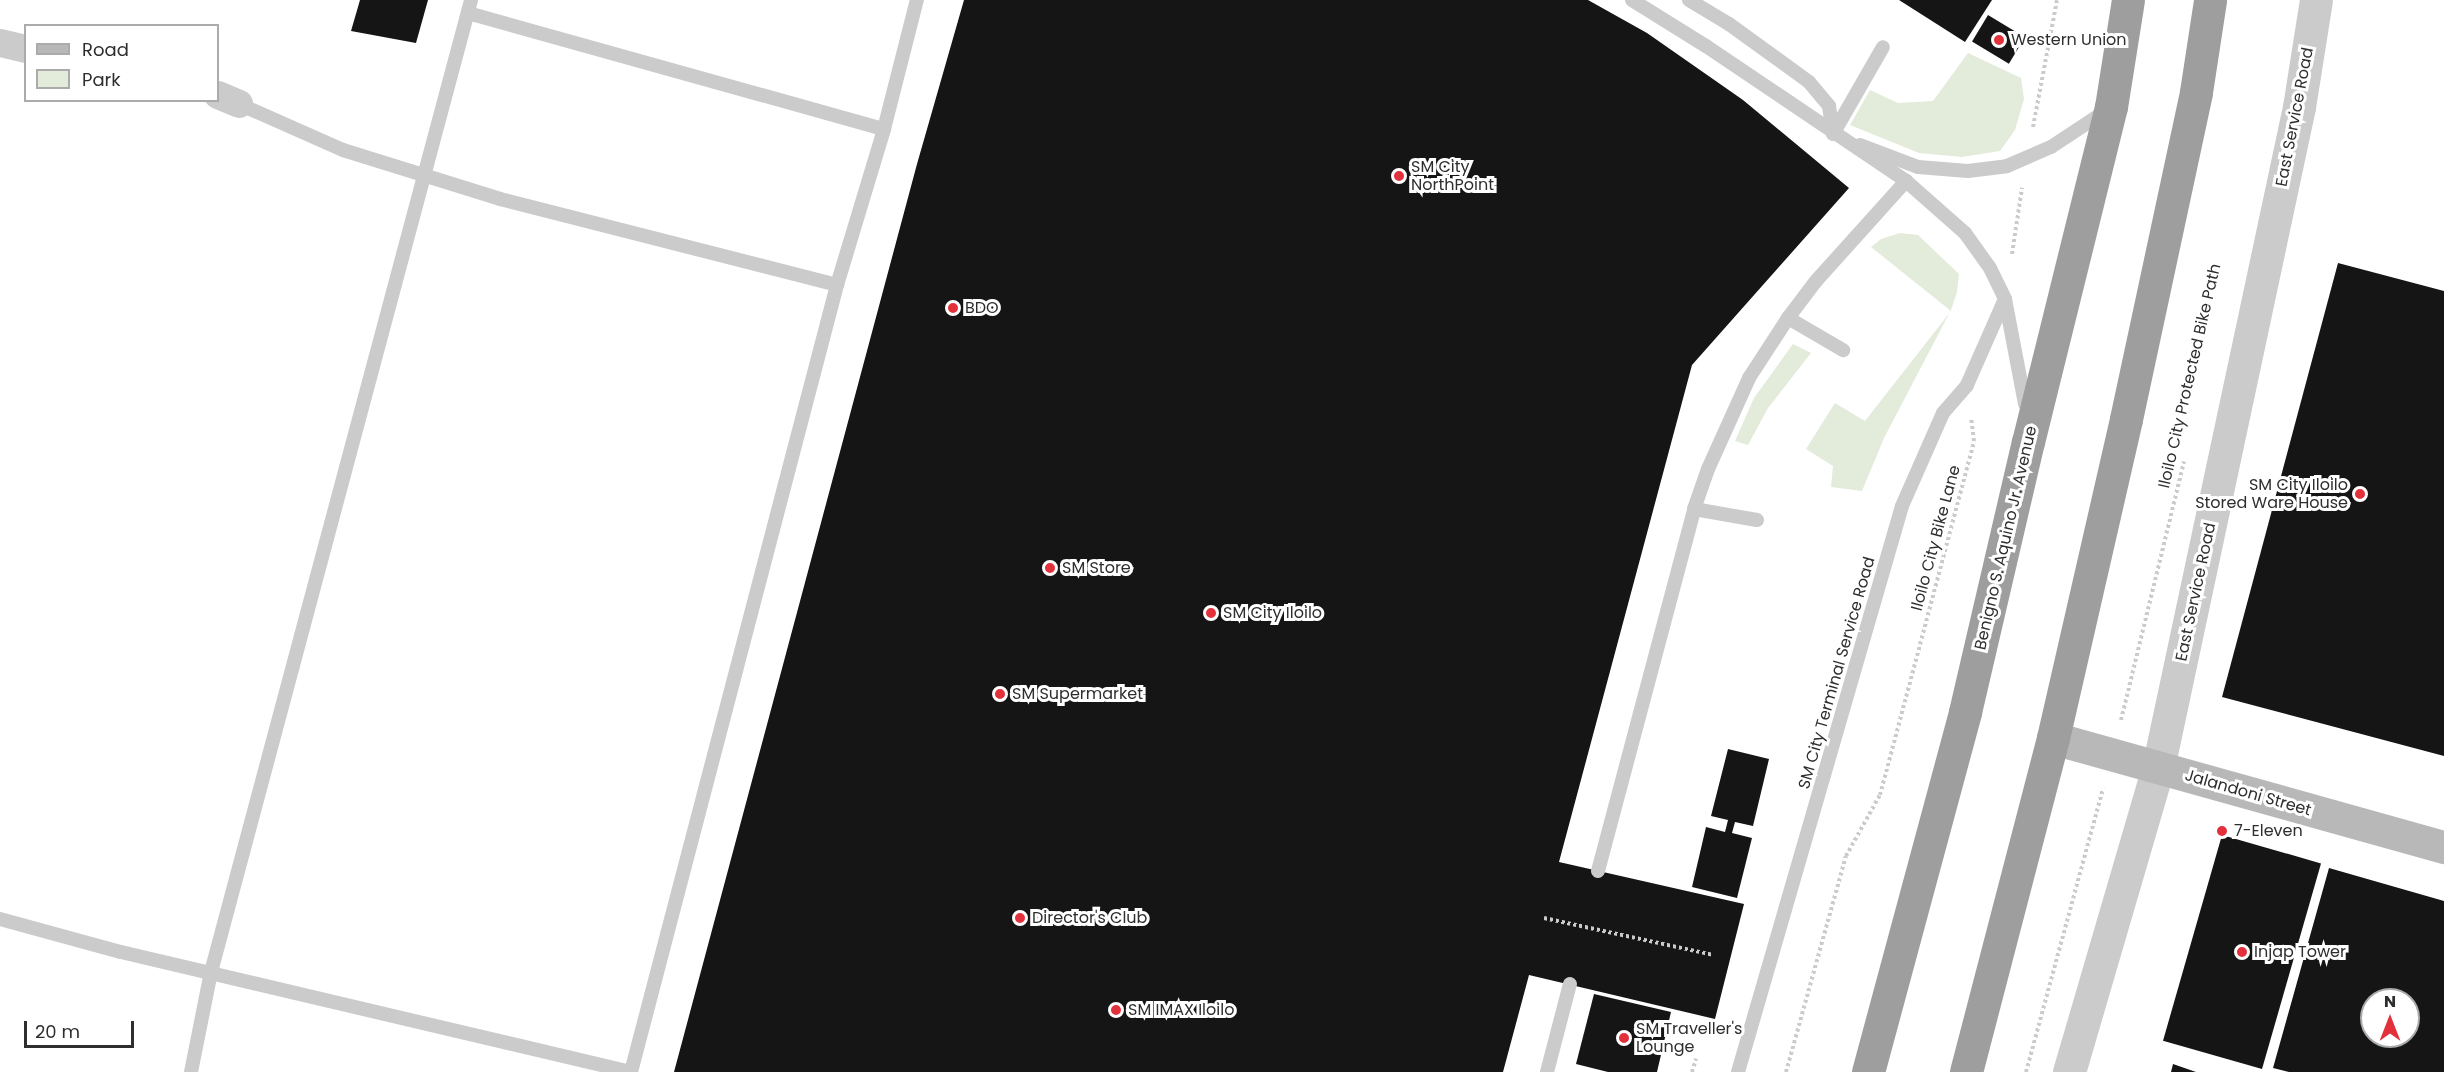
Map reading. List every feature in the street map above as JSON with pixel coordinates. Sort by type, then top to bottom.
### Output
[{"type":"highway","name":"Benigno S. Aquino Jr. Avenue","points":[[1868,1072],[1965,712],[2028,442],[2111,107],[2128,0]]},
{"type":"highway","points":[[1966,1072],[2053,738],[2126,419],[2186,139],[2210,0]]},
{"type":"main road","name":"Jalandoni Street","points":[[2053,738],[2444,847]]},
{"type":"street","name":"East Service Road","points":[[2069,1072],[2158,768],[2299,107],[2316,0]]},
{"type":"street","points":[[0,43],[24,49]]},
{"type":"lane","points":[[0,919],[122,952],[631,1072],[837,285],[884,129],[916,0]]},
{"type":"lane","points":[[1632,0],[1706,46],[1833,135],[1906,182],[1965,233],[1990,268],[2005,299],[2024,389],[2028,442]]},
{"type":"lane","points":[[1689,0],[1729,24],[1809,82],[1829,106],[1833,135]]},
{"type":"lane","points":[[191,1072],[211,972],[469,7],[884,129]]},
{"type":"lane","points":[[1833,135],[1883,47]]},
{"type":"lane","points":[[228,100],[343,150],[500,199],[837,285]]},
{"type":"lane","points":[[1833,135],[1918,167],[1968,171],[2007,166],[2051,147],[2111,107]]},
{"type":"lane","points":[[1598,871],[1694,509],[1708,469],[1749,378],[1788,318],[1816,282],[1906,182]]},
{"type":"lane","name":"SM City Terminal Service Road","points":[[1738,1072],[1902,506],[1943,413],[1967,384],[2005,299]]},
{"type":"lane","points":[[1788,318],[1843,350]]},
{"type":"lane","points":[[1694,509],[1757,520]]},
{"type":"lane","points":[[1547,1072],[1570,984]]},
{"type":"path","points":[[2005,299],[2027,157],[2057,0]]},
{"type":"path","name":"Iloilo City Bike Lane","points":[[1786,1072],[1846,856],[1880,795],[1974,441],[1967,384]]},
{"type":"path","name":"Iloilo City Protected Bike Path","points":[[2026,1072],[2112,755],[2184,461]]},
{"type":"path","points":[[1544,918],[1713,955]]},
{"type":"path","points":[[1692,1072],[1696,1059]]},
{"type":"green space","points":[[1968,53],[2021,78],[2024,99],[2015,130],[2000,151],[1962,157],[1919,153],[1850,125],[1870,90],[1898,103],[1933,101]]},
{"type":"green space","points":[[1900,233],[1918,235],[1959,274],[1957,292],[1951,311],[1871,247],[1881,239]]},
{"type":"green space","points":[[1949,313],[1884,438],[1862,491],[1831,487],[1833,466],[1806,449],[1835,403],[1865,421]]},
{"type":"green space","points":[[1793,344],[1811,353],[1768,408],[1748,445],[1735,441],[1754,398]]},
{"type":"building","points":[[360,0],[428,0],[416,43],[351,31]]},
{"type":"building","name":"SM City Iloilo","points":[[964,0],[1588,0],[1647,33],[1743,100],[1849,188],[1692,365],[1559,862],[1744,904],[1715,1019],[1529,975],[1503,1072],[674,1072],[917,164]]},
{"type":"building","points":[[1899,0],[1992,0],[1965,42]]},
{"type":"building","name":"Western Union","points":[[1988,15],[2025,37],[2009,64],[1972,42]]},
{"type":"building","name":"SM City Iloilo Stored Ware House","points":[[2338,263],[2444,291],[2444,756],[2222,697]]},
{"type":"building","points":[[1728,749],[1769,759],[1753,826],[1735,822],[1732,833],[1752,838],[1737,898],[1692,887],[1706,827],[1725,832],[1728,820],[1711,816]]},
{"type":"building","name":"Injap Tower","points":[[2222,835],[2321,863],[2262,1069],[2163,1041]]},
{"type":"building","points":[[2329,868],[2444,901],[2444,1072],[2289,1072],[2273,1068]]},
{"type":"building","name":"SM Traveller's Lounge","points":[[1594,994],[1671,1012],[1657,1072],[1608,1072],[1576,1064]]},
{"type":"building","points":[[2173,1064],[2196,1072],[2171,1072]]},
{"type":"place","name":"Western Union","points":[[1999,40]]},
{"type":"place","name":"SM City NorthPoint","points":[[1399,176]]},
{"type":"place","name":"BDO","points":[[953,308]]},
{"type":"place","name":"SM City Iloilo Stored Ware House","points":[[2360,494]]},
{"type":"place","name":"SM Store","points":[[1050,568]]},
{"type":"place","name":"SM City Iloilo","points":[[1211,613]]},
{"type":"place","name":"SM Supermarket","points":[[1000,694]]},
{"type":"place","name":"7-Eleven","points":[[2222,831]]},
{"type":"place","name":"Director's Club","points":[[1020,918]]},
{"type":"place","name":"Injap Tower","points":[[2242,952]]},
{"type":"place","name":"SM IMAX Iloilo","points":[[1116,1010]]},
{"type":"place","name":"SM Traveller's Lounge","points":[[1624,1038]]}]
